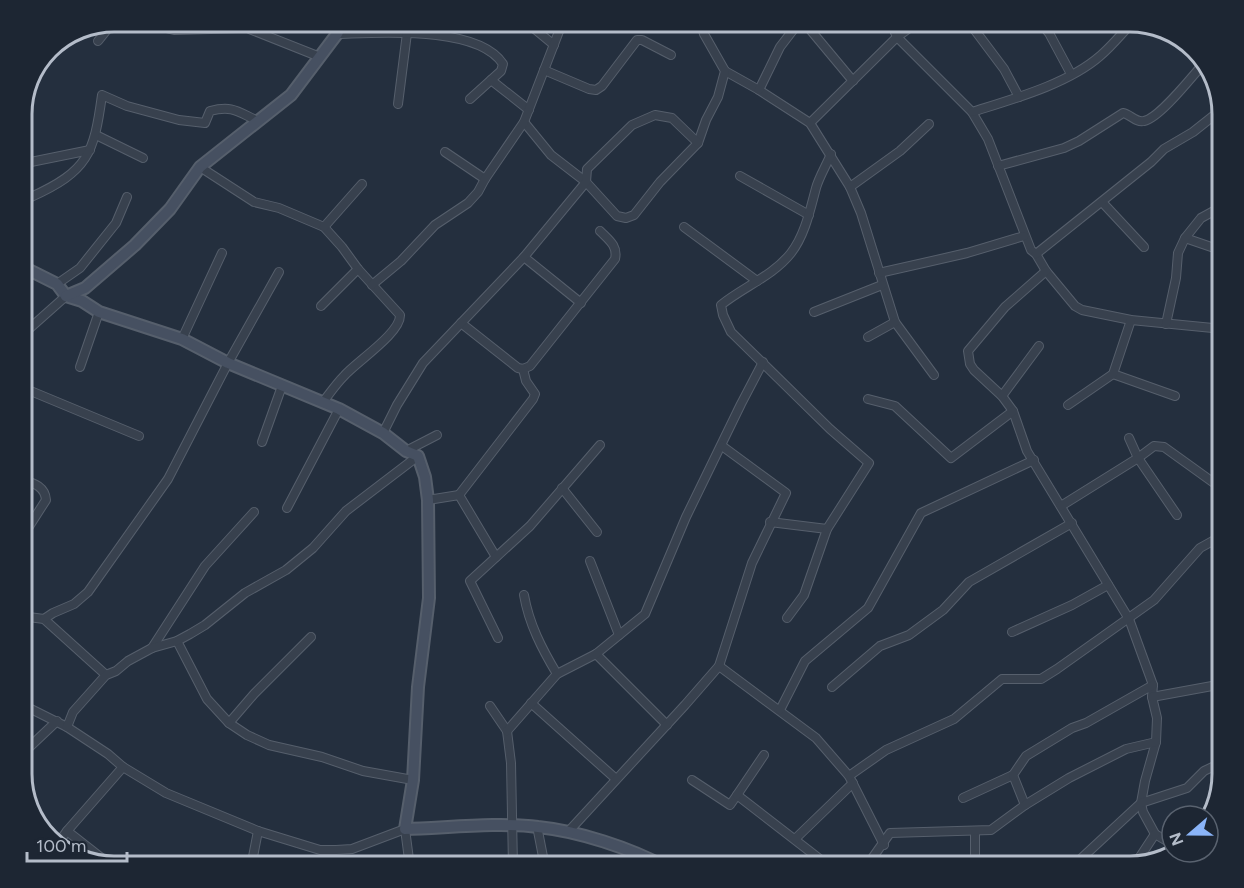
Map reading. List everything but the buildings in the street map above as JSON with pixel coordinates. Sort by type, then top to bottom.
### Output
[{"type":"street","points":[[98,41],[105,32]]},
{"type":"street","points":[[257,32],[320,57]]},
{"type":"street","points":[[538,32],[554,45]]},
{"type":"street","points":[[372,285],[401,261],[435,225],[468,203],[478,192],[524,122],[559,32]]},
{"type":"street","points":[[703,32],[725,71],[810,123],[831,154],[861,213],[895,322],[934,375]]},
{"type":"street","points":[[759,90],[780,46],[792,32]]},
{"type":"street","points":[[811,32],[853,81]]},
{"type":"street","points":[[895,32],[897,37],[972,112],[988,139],[1031,250],[1075,306],[1082,310],[1131,321],[1212,328]]},
{"type":"street","points":[[810,123],[904,32]]},
{"type":"street","points":[[976,32],[1004,69],[1018,98]]},
{"type":"street","points":[[1048,32],[1071,74]]},
{"type":"street","points":[[972,112],[1018,98],[1071,74],[1100,56],[1123,32]]},
{"type":"street","points":[[398,104],[407,33]]},
{"type":"street","points":[[32,326],[66,296],[84,288],[135,245],[170,209],[200,167],[291,95],[337,34],[429,33],[484,47],[498,56],[503,64],[501,71],[470,99]]},
{"type":"street","points":[[544,70],[596,90],[602,86],[637,40],[642,40],[671,55]]},
{"type":"street","points":[[998,166],[1064,148],[1123,113],[1143,122],[1173,99],[1198,69]]},
{"type":"street","points":[[524,122],[551,154],[585,182],[617,216],[626,218],[634,215],[660,182],[698,143],[706,120],[718,97],[725,71]]},
{"type":"street","points":[[491,80],[529,110]]},
{"type":"street","points":[[32,196],[54,187],[75,170],[90,150],[96,135],[102,95],[127,106],[179,120],[205,123],[210,111],[225,107],[258,121]]},
{"type":"street","points":[[382,433],[423,363],[524,258],[585,182],[587,169],[632,125],[655,115],[672,118],[698,143]]},
{"type":"street","points":[[1036,254],[1164,149],[1193,132],[1212,117]]},
{"type":"street","points":[[850,188],[900,151],[929,124]]},
{"type":"street","points":[[96,135],[143,158]]},
{"type":"street","points":[[32,162],[90,150]]},
{"type":"street","points":[[445,152],[485,179]]},
{"type":"street","points":[[786,618],[804,595],[827,529],[869,463],[830,429],[731,332],[721,305],[757,281],[791,253],[809,215],[817,186],[831,154]]},
{"type":"street","points":[[200,167],[254,202],[279,208],[324,227],[400,315],[399,322],[384,339],[344,376],[323,402]]},
{"type":"street","points":[[740,176],[809,215]]},
{"type":"street","points":[[324,227],[362,184]]},
{"type":"street","points":[[57,284],[80,268],[116,223],[127,196]]},
{"type":"street","points":[[1102,202],[1144,247]]},
{"type":"street","points":[[1166,324],[1176,278],[1178,253],[1185,238],[1201,218],[1212,212]]},
{"type":"street","points":[[684,227],[757,281]]},
{"type":"street","points":[[461,323],[518,368],[523,369],[530,366],[615,259],[617,251],[600,231]]},
{"type":"street","points":[[879,273],[967,253],[1024,236]]},
{"type":"street","points":[[1185,238],[1212,247]]},
{"type":"street","points":[[182,339],[222,253]]},
{"type":"street","points":[[524,258],[581,303]]},
{"type":"street","points":[[321,306],[358,269]]},
{"type":"street","points":[[1046,271],[1005,307],[968,351],[970,364],[1002,396],[1013,411],[1028,451],[1129,619],[1154,685],[1152,697],[1157,718],[1156,742],[1141,803],[1143,812],[1155,834],[1160,837]]},
{"type":"street","points":[[32,272],[57,284],[66,296],[99,312],[182,339],[228,363],[339,409],[382,433],[406,451],[418,456],[425,477],[428,500],[429,597],[418,687],[412,780],[405,829],[409,856]]},
{"type":"street","points":[[44,619],[74,604],[88,592],[168,479],[228,363],[279,272]]},
{"type":"street","points":[[814,312],[882,285]]},
{"type":"street","points":[[80,367],[99,312]]},
{"type":"street","points":[[1068,405],[1113,374],[1131,321]]},
{"type":"street","points":[[868,337],[895,322]]},
{"type":"street","points":[[1002,396],[1039,346]]},
{"type":"street","points":[[507,730],[557,674],[596,654],[645,614],[686,517],[764,362]]},
{"type":"street","points":[[428,500],[459,495],[533,399],[535,394],[526,381],[523,369]]},
{"type":"street","points":[[1113,374],[1175,396]]},
{"type":"street","points":[[262,441],[282,386]]},
{"type":"street","points":[[32,392],[140,436]]},
{"type":"street","points":[[868,399],[895,406],[951,458],[1013,411]]},
{"type":"street","points":[[287,508],[339,409]]},
{"type":"street","points":[[406,451],[437,435]]},
{"type":"street","points":[[1129,438],[1138,458],[1177,515]]},
{"type":"street","points":[[498,638],[470,581],[530,526],[600,445]]},
{"type":"street","points":[[568,831],[719,666],[752,563],[770,522],[786,494],[722,446]]},
{"type":"street","points":[[1061,506],[1154,446],[1164,447],[1212,482]]},
{"type":"street","points":[[67,727],[72,712],[106,675],[152,648],[177,641],[205,625],[245,593],[286,570],[313,548],[346,511],[418,456]]},
{"type":"street","points":[[780,710],[805,661],[868,608],[921,513],[1034,460]]},
{"type":"street","points":[[32,483],[42,488],[46,493],[46,500],[32,522]]},
{"type":"street","points":[[561,488],[597,532]]},
{"type":"street","points":[[459,495],[496,557]]},
{"type":"street","points":[[152,648],[205,566],[254,512]]},
{"type":"street","points":[[770,522],[827,529]]},
{"type":"street","points":[[832,687],[880,646],[909,636],[943,610],[969,582],[1072,523]]},
{"type":"street","points":[[795,839],[851,779],[886,750],[954,719],[1002,679],[1041,679],[1154,600],[1200,548],[1212,541]]},
{"type":"street","points":[[590,561],[619,635]]},
{"type":"street","points":[[1012,632],[1072,605],[1108,585]]},
{"type":"street","points":[[524,595],[528,616],[557,674]]},
{"type":"street","points":[[32,617],[44,619],[106,675]]},
{"type":"street","points":[[229,723],[254,694],[311,637]]},
{"type":"street","points":[[177,641],[207,699],[229,723],[269,745],[322,757],[363,771],[412,780]]},
{"type":"street","points":[[596,654],[667,725]]},
{"type":"street","points":[[719,666],[816,738],[851,779],[884,844]]},
{"type":"street","points":[[963,798],[1013,775],[1026,756],[1072,728],[1086,723],[1154,685]]},
{"type":"street","points":[[1152,697],[1212,686]]},
{"type":"street","points":[[531,703],[616,779]]},
{"type":"street","points":[[490,706],[507,730],[511,764],[513,856]]},
{"type":"street","points":[[32,709],[67,727],[108,754],[123,767],[166,793],[258,831],[320,850],[352,849],[405,829],[537,826],[568,831],[643,856]]},
{"type":"street","points":[[32,745],[57,721]]},
{"type":"street","points":[[875,856],[890,834],[992,830],[1025,805],[1069,778],[1126,749],[1156,742]]},
{"type":"street","points":[[692,780],[730,805],[764,755]]},
{"type":"street","points":[[62,837],[123,767]]},
{"type":"street","points":[[1084,856],[1141,803],[1186,788],[1204,771],[1212,767]]},
{"type":"street","points":[[1013,775],[1025,805]]},
{"type":"street","points":[[737,795],[816,856]]},
{"type":"street","points":[[537,826],[543,856]]},
{"type":"street","points":[[67,831],[97,855]]},
{"type":"street","points":[[253,856],[258,831]]},
{"type":"street","points":[[975,832],[975,856]]},
{"type":"street","points":[[1141,856],[1155,834]]}]
